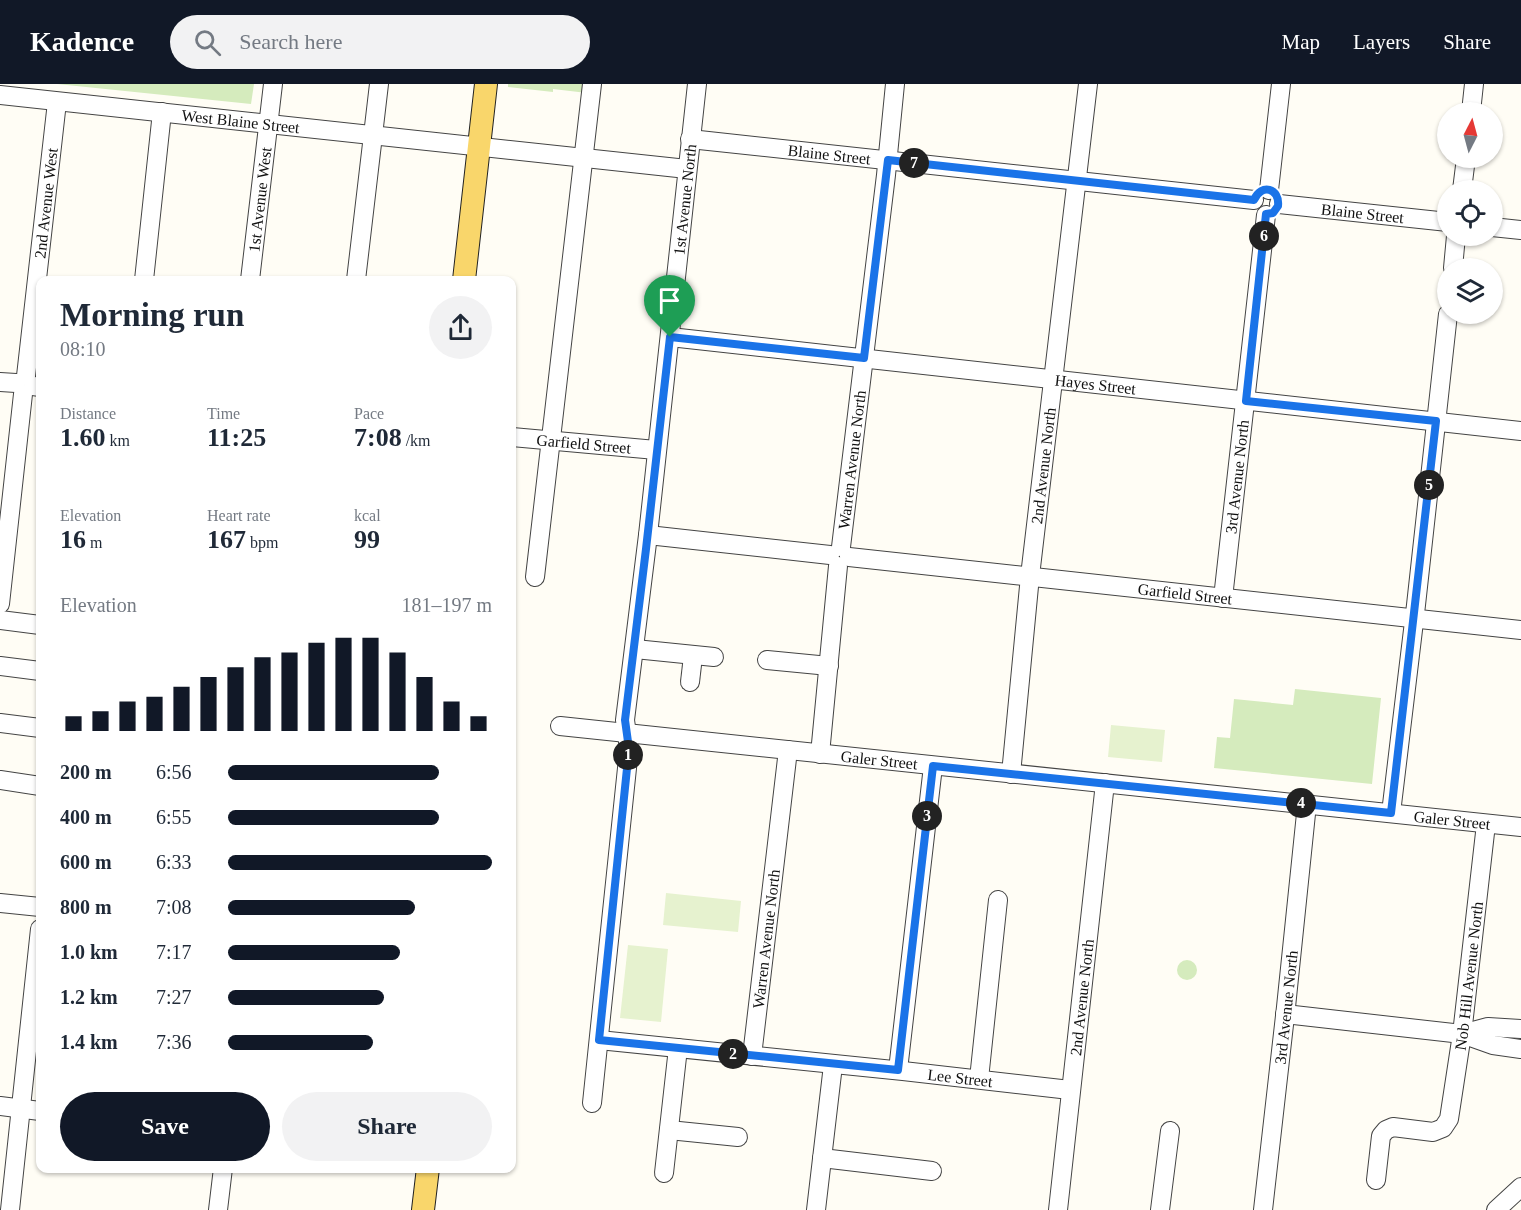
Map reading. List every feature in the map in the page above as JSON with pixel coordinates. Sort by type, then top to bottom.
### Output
[{"type":"main road","points":[[465,276],[486,84]]},
{"type":"main road","points":[[423,1210],[427,1173]]},
{"type":"street","name":"1st Avenue West","points":[[250,276],[273,84]]},
{"type":"street","points":[[356,276],[379,84]]},
{"type":"street","points":[[535,577],[592,84]]},
{"type":"street","name":"1st Avenue North","points":[[592,1103],[629,749],[625,720],[648,535],[697,84]]},
{"type":"street","name":"Warren Avenue North","points":[[820,754],[840,556],[888,160],[895,84]]},
{"type":"street","name":"2nd Avenue North","points":[[1011,774],[1030,576],[1088,84]]},
{"type":"street","name":"3rd Avenue North","points":[[1223,598],[1281,84]]},
{"type":"street","points":[[1472,102],[1474,84]]},
{"type":"street","name":"West Blaine Street","points":[[0,96],[479,147]]},
{"type":"street","name":"2nd Avenue West","points":[[36,276],[57,102]]},
{"type":"street","points":[[144,276],[162,112]]},
{"type":"street","name":"Blaine Street","points":[[690,139],[1437,221]]},
{"type":"street","points":[[479,147],[687,169]]},
{"type":"street","points":[[1503,228],[1521,230]]},
{"type":"street","name":"2nd Avenue West","points":[[0,604],[36,277]]},
{"type":"street","points":[[1391,813],[1447,324]]},
{"type":"street","name":"Hayes Street","points":[[670,337],[1521,430]]},
{"type":"street","name":"Garfield Street","points":[[516,437],[656,450]]},
{"type":"street","name":"Garfield Street","points":[[648,535],[1521,630]]},
{"type":"street","points":[[0,620],[36,624]]},
{"type":"street","points":[[635,649],[714,657]]},
{"type":"street","points":[[690,682],[693,656]]},
{"type":"street","points":[[767,660],[829,666]]},
{"type":"street","points":[[0,666],[36,670]]},
{"type":"street","points":[[0,723],[36,728]]},
{"type":"street","name":"Galer Street","points":[[561,726],[1521,827]]},
{"type":"street","name":"Warren Avenue North","points":[[752,1056],[788,750]]},
{"type":"street","points":[[898,1070],[933,766]]},
{"type":"street","points":[[0,780],[36,785]]},
{"type":"street","name":"2nd Avenue North","points":[[1058,1210],[1105,783]]},
{"type":"street","name":"3rd Avenue North","points":[[1263,1210],[1307,804]]},
{"type":"street","name":"Nob Hill Avenue North","points":[[1376,1180],[1381,1136],[1386,1130],[1393,1127],[1433,1132],[1443,1128],[1449,1119],[1462,1034],[1486,824]]},
{"type":"street","points":[[979,1079],[998,900]]},
{"type":"street","points":[[0,903],[36,907]]},
{"type":"street","points":[[10,1210],[36,967]]},
{"type":"street","points":[[1285,1014],[1462,1034],[1493,1044],[1521,1049]]},
{"type":"street","points":[[1462,1034],[1488,1027],[1521,1029]]},
{"type":"street","name":"Lee Street","points":[[599,1040],[1070,1090]]},
{"type":"street","points":[[664,1173],[678,1048]]},
{"type":"street","points":[[816,1210],[833,1065]]},
{"type":"street","points":[[0,1106],[36,1111]]},
{"type":"street","points":[[669,1130],[738,1137]]},
{"type":"street","points":[[1160,1210],[1170,1131]]},
{"type":"street","points":[[822,1158],[932,1171]]},
{"type":"street","points":[[218,1210],[222,1173]]},
{"type":"street","points":[[1496,1210],[1521,1187]]},
{"type":"green space","points":[[57,84],[254,84],[251,104]]},
{"type":"green space","points":[[508,84],[588,84],[587,93],[508,87]]},
{"type":"green space","points":[[1295,689],[1381,698],[1372,784],[1214,768],[1217,737],[1230,738],[1234,699],[1293,705]]},
{"type":"green space","points":[[1111,725],[1165,730],[1162,762],[1108,757]]},
{"type":"green space","points":[[666,893],[741,901],[738,932],[663,925]]},
{"type":"green space","points":[[628,945],[668,949],[661,1022],[620,1018]]},
{"type":"green space","points":[[1183,960],[1191,960],[1197,966],[1197,974],[1191,980],[1183,980],[1177,974],[1177,966]]},
{"type":"route","points":[[888,160],[1254,200],[1258,193],[1265,189],[1273,191],[1279,202],[1273,213],[1266,214],[1246,401],[1436,421],[1391,813],[933,766],[898,1070],[599,1040],[629,749],[625,720],[670,337],[864,358],[888,160]]}]
